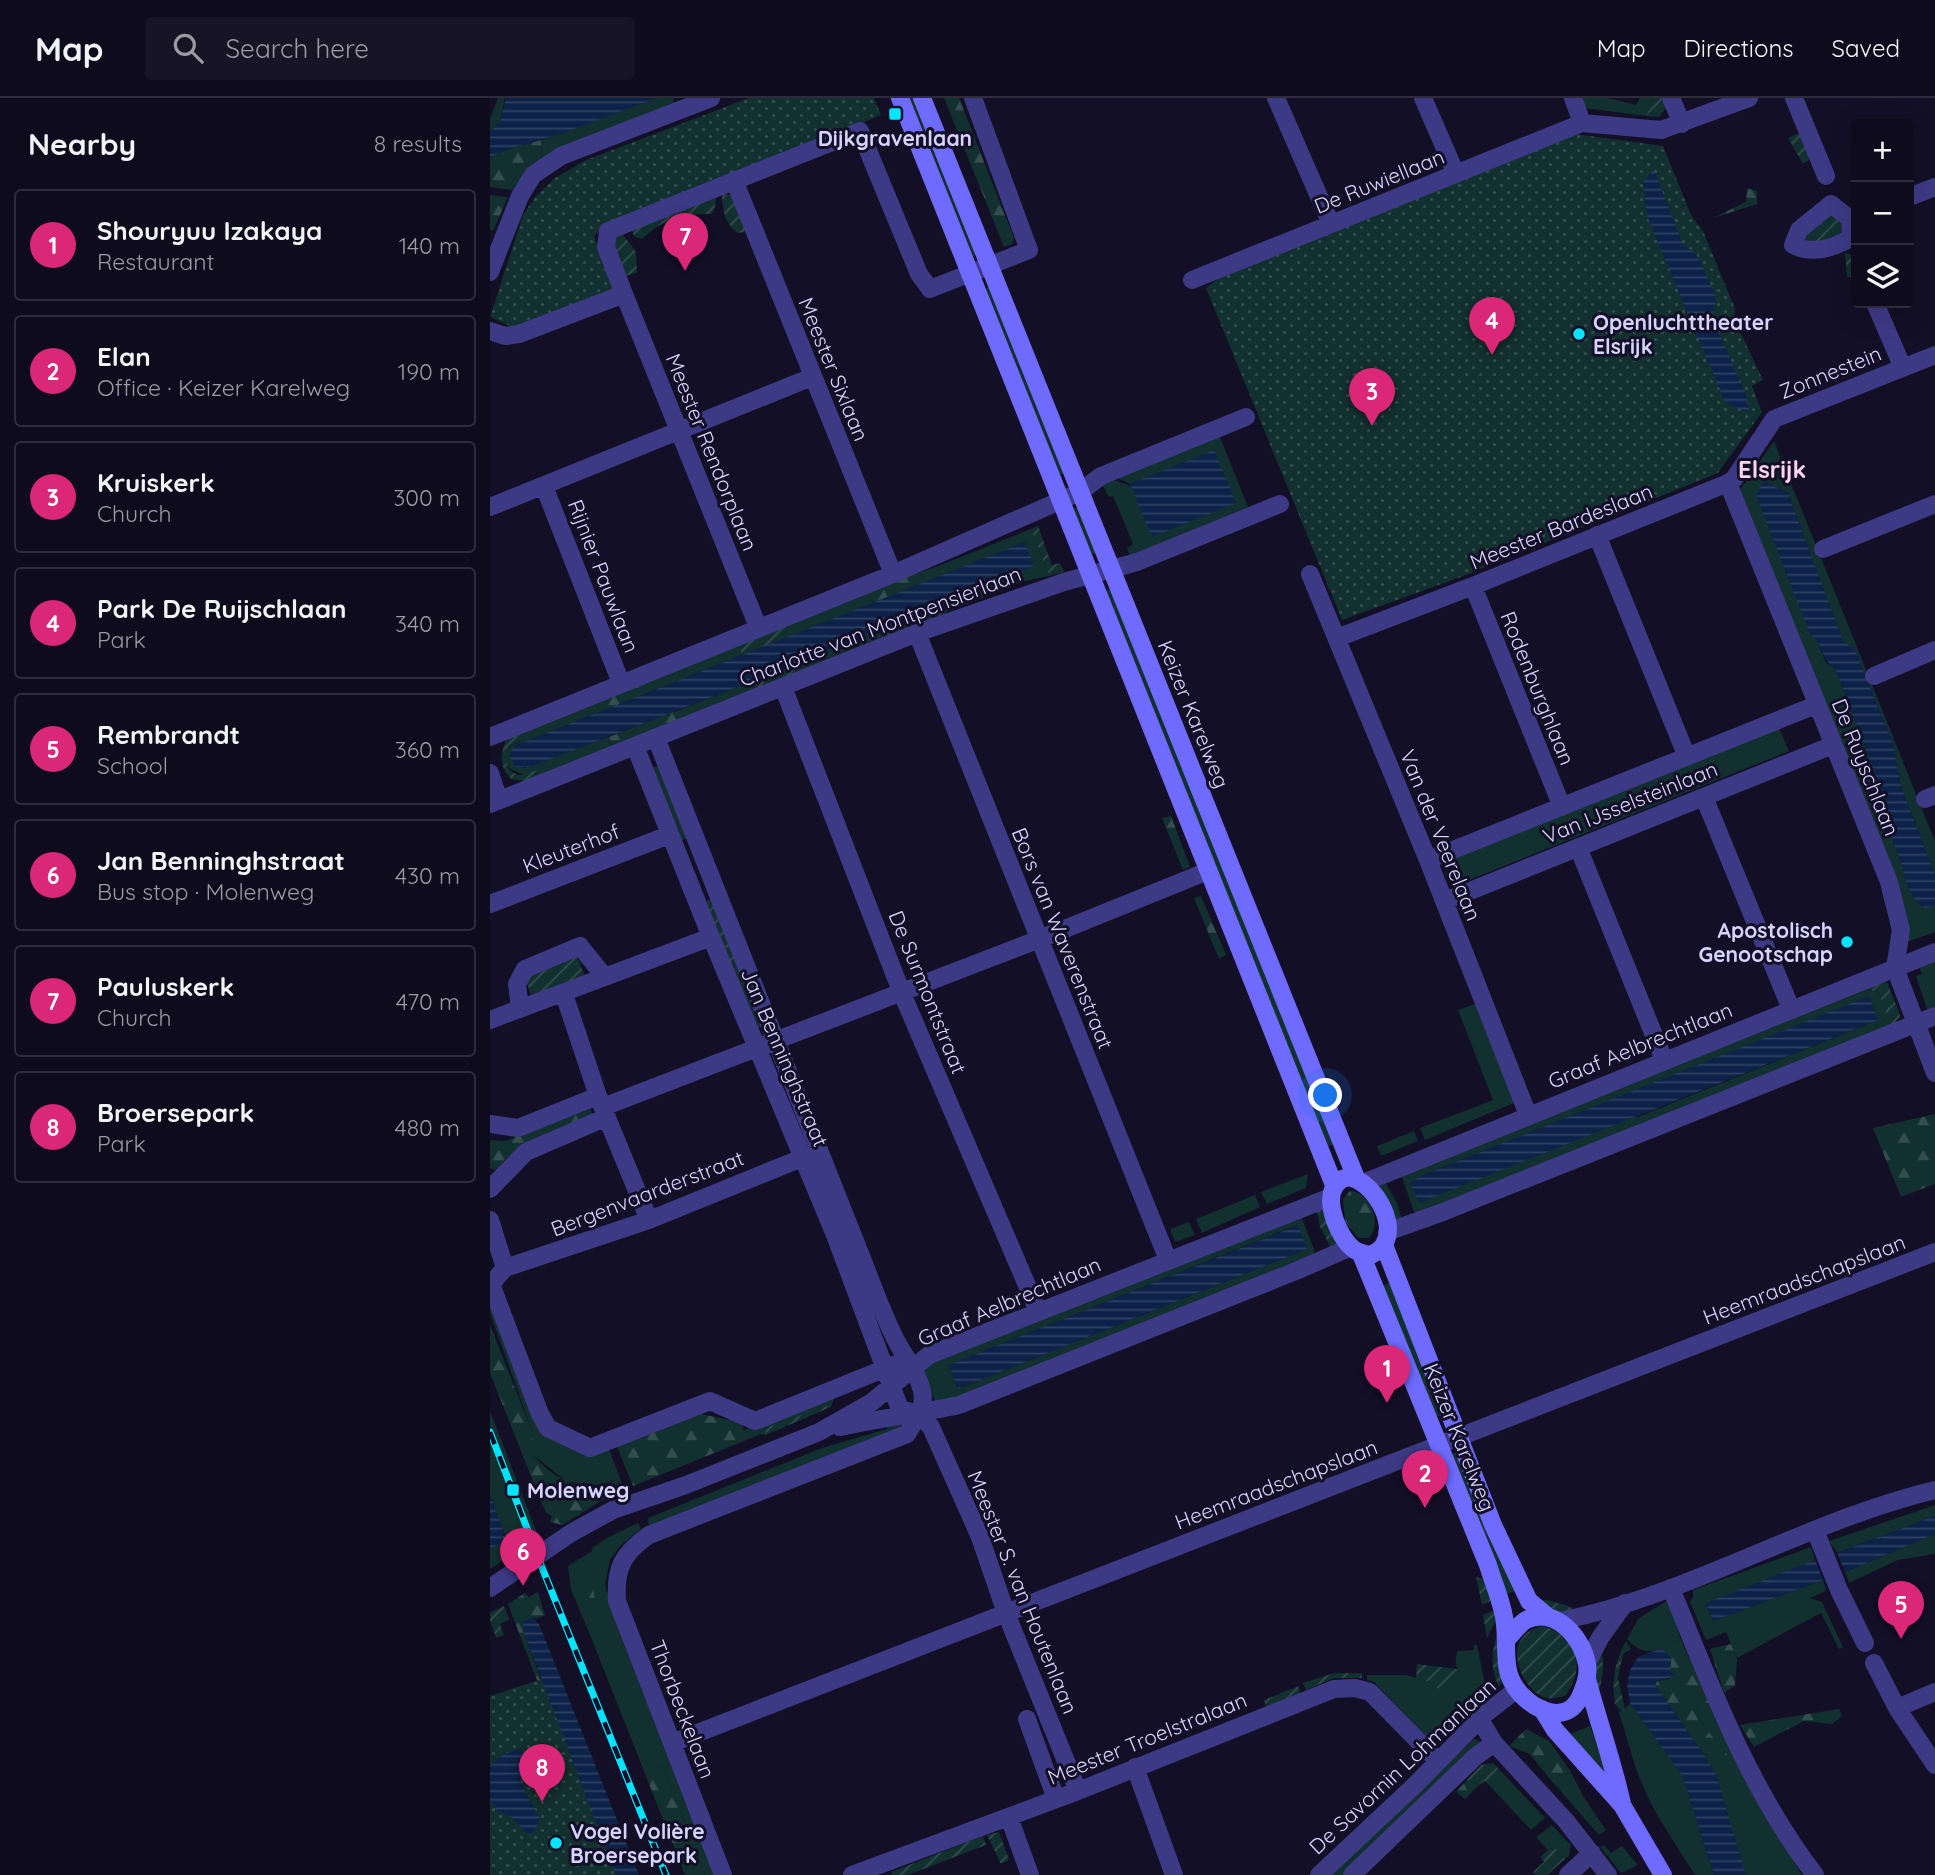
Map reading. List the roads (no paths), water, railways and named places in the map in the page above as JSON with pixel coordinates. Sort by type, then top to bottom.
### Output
[{"type":"main road","points":[[900,98],[1208,871],[1332,1191]]},
{"type":"main road","name":"Keizer Karelweg","points":[[922,98],[1359,1180]]},
{"type":"main road","points":[[1341,1179],[1359,1180],[1377,1197],[1386,1222],[1386,1238],[1371,1255],[1356,1250],[1339,1230],[1330,1203],[1332,1191],[1341,1179]]},
{"type":"main road","name":"Keizer Karelweg","points":[[1386,1238],[1493,1525],[1529,1601],[1554,1619]]},
{"type":"main road","name":"Keizer Karelweg","points":[[1356,1250],[1488,1565],[1504,1615],[1507,1639]]},
{"type":"main road","points":[[1587,1671],[1578,1703],[1569,1710],[1556,1713],[1542,1709],[1530,1703],[1516,1690],[1508,1677],[1505,1661],[1507,1639],[1523,1622],[1536,1617],[1554,1619],[1572,1633],[1587,1671],[1597,1721],[1616,1774],[1622,1805]]},
{"type":"main road","points":[[1542,1709],[1564,1741],[1622,1805],[1663,1875]]},
{"type":"street","points":[[490,272],[515,208],[533,175],[561,156],[711,98]]},
{"type":"street","points":[[734,180],[860,131],[919,274],[930,289],[1029,250],[973,98]]},
{"type":"street","points":[[1276,98],[1331,224]]},
{"type":"street","points":[[1423,98],[1456,174]]},
{"type":"street","points":[[1573,98],[1582,123],[1661,130],[1749,98]]},
{"type":"street","points":[[1671,98],[1682,124]]},
{"type":"street","points":[[1794,98],[1826,176]]},
{"type":"street","name":"De Ruwiellaan","points":[[1192,280],[1582,123]]},
{"type":"street","name":"Meester Rendorplaan","points":[[734,180],[608,231],[606,247],[758,628]]},
{"type":"street","name":"Meester Sixlaan","points":[[734,180],[893,574]]},
{"type":"street","points":[[1914,195],[1935,187]]},
{"type":"street","points":[[490,331],[505,336],[519,334],[624,294]]},
{"type":"street","name":"Zonnestein","points":[[1877,308],[1903,368]]},
{"type":"street","name":"Zonnestein","points":[[1774,419],[1935,355]]},
{"type":"street","points":[[490,507],[812,377]]},
{"type":"street","name":"Charlotte van Montpensierlaan","points":[[490,737],[893,574],[1080,492],[1101,476],[1246,417]]},
{"type":"street","name":"Meester Bardeslaan","points":[[1337,638],[1473,586],[1734,479],[1774,419]]},
{"type":"street","name":"De Ruyschlaan","points":[[1728,482],[1889,883],[1901,930],[1895,968],[1935,1073]]},
{"type":"street","name":"Rijnier Pauwlaan","points":[[544,486],[621,683]]},
{"type":"street","name":"Charlotte van Montpensierlaan","points":[[490,773],[495,802],[917,633],[1089,575],[1112,570],[1280,504]]},
{"type":"street","points":[[1823,549],[1935,504]]},
{"type":"street","points":[[1597,535],[1687,757]]},
{"type":"street","name":"Van der Veerelaan","points":[[1310,574],[1428,860],[1528,1115]]},
{"type":"street","name":"Rodenburghlaan","points":[[1473,586],[1562,807]]},
{"type":"street","name":"Bors van Waverenstraat","points":[[917,633],[1168,1260]]},
{"type":"street","points":[[1874,676],[1935,650]]},
{"type":"street","name":"De Surmontstraat","points":[[783,687],[901,991],[1038,1311]]},
{"type":"street","name":"Van IJsselsteinlaan","points":[[1428,860],[1816,705]]},
{"type":"street","name":"Jan Benninghstraat","points":[[656,738],[767,1045],[802,1157],[891,1385]]},
{"type":"street","name":"Van IJsselsteinlaan","points":[[1444,901],[1833,745]]},
{"type":"street","name":"Jan Benninghstraat","points":[[635,746],[711,937],[820,1147],[866,1268],[898,1343],[913,1367],[922,1390],[924,1406],[918,1414]]},
{"type":"street","points":[[1704,797],[1791,1009]]},
{"type":"street","name":"Kleuterhof","points":[[490,904],[669,835]]},
{"type":"street","points":[[1578,847],[1664,1060]]},
{"type":"street","points":[[490,1124],[518,1128],[603,1107],[1040,939],[1208,871]]},
{"type":"street","points":[[490,1020],[711,937]]},
{"type":"street","points":[[520,1009],[517,984],[526,969],[580,946],[604,976]]},
{"type":"street","name":"Graaf Aelbrechtlaan","points":[[1359,1180],[1935,951]]},
{"type":"street","points":[[564,994],[603,1107],[649,1220]]},
{"type":"street","points":[[1386,1238],[1443,1212],[1935,1016]]},
{"type":"street","points":[[490,1189],[526,1152],[603,1107]]},
{"type":"street","name":"Bergenvaarderstraat","points":[[505,1268],[649,1220],[802,1157]]},
{"type":"street","name":"Graaf Aelbrechtlaan","points":[[505,1268],[491,1284],[540,1414],[548,1428],[590,1448],[710,1401],[755,1421],[886,1367],[897,1364],[913,1367],[929,1355],[1332,1191]]},
{"type":"street","points":[[490,1220],[505,1268]]},
{"type":"street","points":[[819,1432],[879,1418],[918,1414],[959,1405],[1296,1271],[1356,1250]]},
{"type":"street","name":"Heemraadschapslaan","points":[[672,1743],[1935,1252]]},
{"type":"street","points":[[490,1590],[571,1534],[614,1510],[686,1485],[819,1432],[872,1402],[913,1367]]},
{"type":"street","name":"Meester S. van Houtenlaan","points":[[891,1385],[900,1409],[918,1414],[931,1427],[980,1537],[1006,1613],[1078,1791]]},
{"type":"street","name":"Thorbeckelaan","points":[[723,1875],[617,1601],[617,1571],[634,1545],[649,1535],[907,1434],[918,1414]]},
{"type":"street","points":[[1554,1619],[1597,1613],[1671,1588],[1815,1530],[1910,1496],[1935,1490]]},
{"type":"street","points":[[1815,1530],[1864,1643]]},
{"type":"street","points":[[1671,1588],[1735,1743],[1792,1845],[1815,1875]]},
{"type":"street","points":[[1587,1671],[1600,1638],[1625,1603]]},
{"type":"street","points":[[1874,1663],[1897,1708],[1935,1765]]},
{"type":"street","name":"Meester Troelstralaan","points":[[852,1875],[874,1871],[1334,1689],[1355,1688],[1370,1692],[1438,1761]]},
{"type":"street","name":"De Savornin Lohmanlaan","points":[[1319,1875],[1480,1720],[1516,1690]]},
{"type":"street","points":[[1897,1708],[1935,1692]]},
{"type":"street","points":[[1027,1719],[1056,1799]]},
{"type":"street","points":[[1480,1720],[1494,1743],[1566,1821],[1608,1875]]},
{"type":"street","name":"De Savornin Lohmanlaan","points":[[1352,1875],[1475,1757],[1494,1743]]},
{"type":"street","points":[[1135,1767],[1174,1875]]},
{"type":"street","points":[[1009,1817],[1030,1875]]},
{"type":"street","points":[[1568,1875],[1592,1853]]},
{"type":"water","points":[[506,98],[656,98],[566,132],[503,151],[490,158],[490,132],[500,122]]},
{"type":"water","points":[[1654,170],[1683,245],[1696,253],[1714,292],[1716,302],[1712,316],[1746,395],[1749,410],[1743,411],[1725,402],[1647,216],[1643,182]]},
{"type":"water","points":[[1214,450],[1236,503],[1152,537],[1130,484]]},
{"type":"water","points":[[1764,481],[1788,493],[1843,641],[1855,650],[1893,745],[1901,786],[1935,875],[1935,906],[1925,908],[1920,905],[1907,886],[1903,868],[1867,773],[1869,757],[1835,668],[1826,660],[1818,641],[1810,634],[1756,495]]},
{"type":"water","points":[[1025,542],[1034,566],[753,681],[530,767],[516,767],[509,755],[514,746]]},
{"type":"water","points":[[1869,996],[1878,1020],[1419,1203],[1410,1182],[1421,1176]]},
{"type":"water","points":[[1298,1225],[1307,1249],[958,1389],[949,1365]]},
{"type":"water","points":[[490,1495],[505,1536],[501,1544],[493,1548],[490,1546]]},
{"type":"water","points":[[1935,1516],[1935,1534],[1845,1572],[1837,1553]]},
{"type":"water","points":[[1815,1560],[1823,1580],[1713,1621],[1706,1603]]},
{"type":"water","points":[[532,1617],[539,1624],[639,1875],[616,1875],[523,1630],[523,1621]]},
{"type":"water","points":[[1662,1648],[1671,1659],[1670,1671],[1675,1676],[1657,1681],[1655,1685],[1716,1775],[1746,1875],[1714,1875],[1683,1777],[1630,1703],[1627,1685],[1630,1670],[1638,1657]]},
{"type":"water","points":[[519,1749],[530,1758],[520,1778],[540,1818],[532,1835],[527,1834],[513,1818],[496,1810],[490,1799],[490,1766],[504,1754]]},
{"type":"railway","points":[[490,1432],[666,1875]]},
{"type":"place","name":"Dijkgravenlaan","points":[[895,114]]},
{"type":"place","name":"Pauluskerk","points":[[685,271]]},
{"type":"place","name":"Openluchttheater Elsrijk","points":[[1579,334]]},
{"type":"place","name":"Park De Ruijschlaan","points":[[1492,355]]},
{"type":"place","name":"Kruiskerk","points":[[1372,426]]},
{"type":"place","name":"Apostolisch Genootschap","points":[[1847,942]]},
{"type":"place","name":"Shouryuu Izakaya","points":[[1387,1403]]},
{"type":"place","name":"Molenweg","points":[[513,1490]]},
{"type":"place","name":"Elan","points":[[1425,1508]]},
{"type":"place","name":"Jan Benninghstraat","points":[[523,1586]]},
{"type":"place","name":"Rembrandt","points":[[1901,1639]]},
{"type":"place","name":"Broersepark","points":[[542,1802]]},
{"type":"place","name":"Vogel Volière Broersepark","points":[[556,1843]]},
{"type":"district","name":"Elsrijk","points":[[1772,469]]}]
